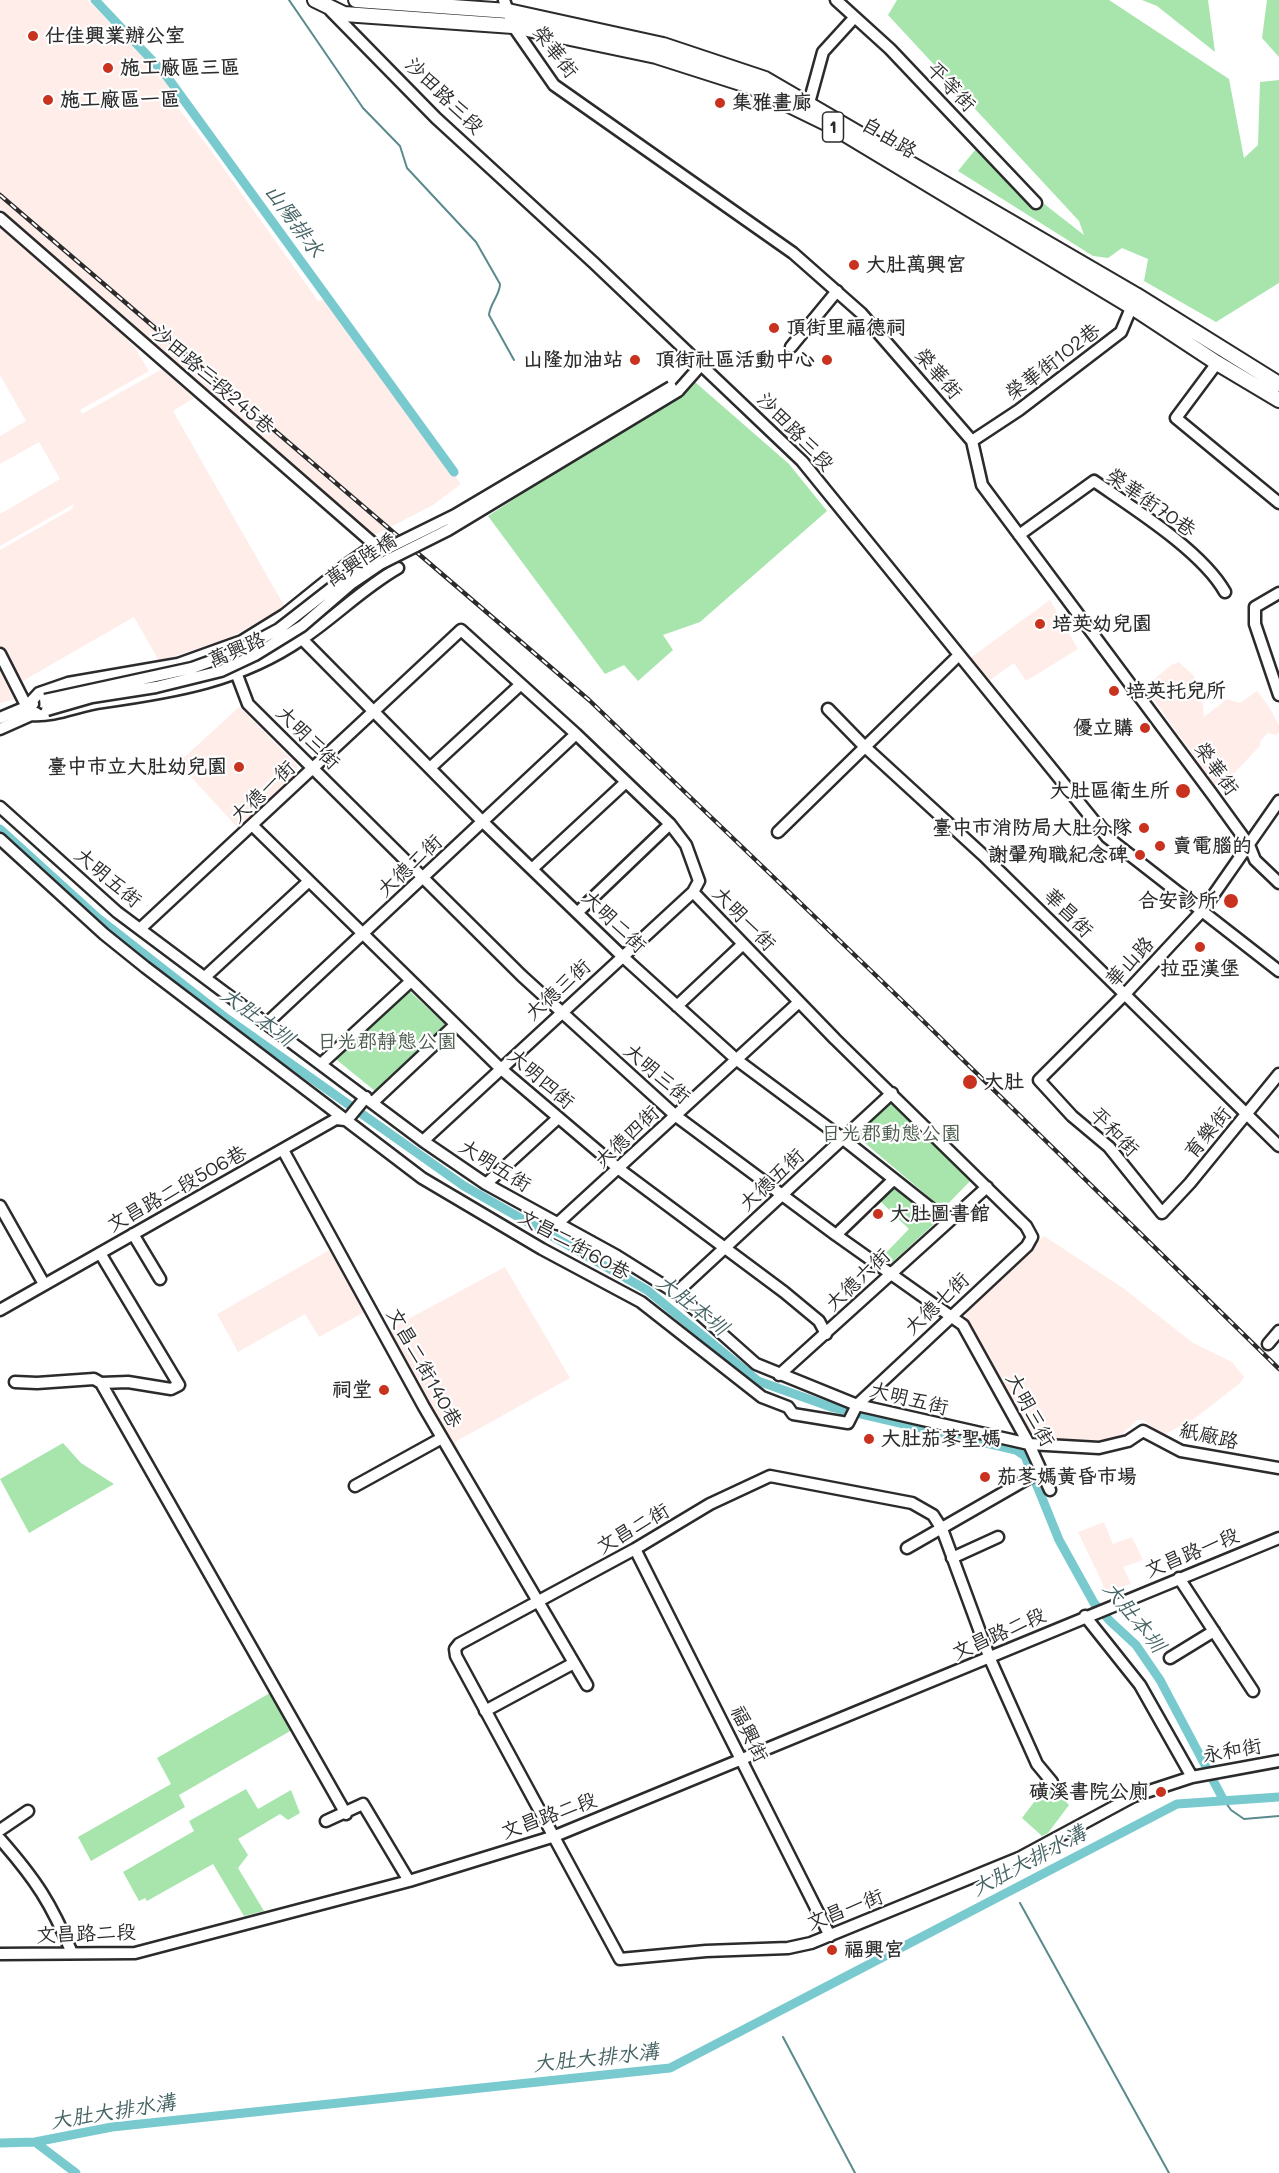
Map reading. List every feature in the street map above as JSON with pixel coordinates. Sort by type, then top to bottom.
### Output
[{"type":"main road","name":"沙田路三段","points":[[315,0],[327,4]]},
{"type":"main road","name":"自由路","points":[[356,0],[506,6],[765,79],[809,103],[1134,301],[1217,363],[1279,400]]},
{"type":"main road","name":"自由路","points":[[327,4],[354,15],[513,26],[656,56],[677,56],[750,86],[830,125],[1279,384]]},
{"type":"street","name":"平等街","points":[[836,0],[890,49],[1036,203]]},
{"type":"street","name":"沙田路三段","points":[[327,4],[436,118],[802,461],[1107,837],[1279,971]]},
{"type":"street","name":"榮華街","points":[[506,6],[513,26],[554,85],[793,253],[861,313],[972,441],[982,485],[1249,845],[1255,860],[1279,884]]},
{"type":"street","points":[[809,103],[823,52],[854,18]]},
{"type":"street","name":"沙田路三段245巷","points":[[0,218],[375,545],[346,565]]},
{"type":"street","points":[[790,347],[837,291]]},
{"type":"street","name":"榮華街102巷","points":[[972,441],[1019,410],[1121,332],[1134,301]]},
{"type":"street","points":[[1217,363],[1176,418],[1279,502]]},
{"type":"street","name":"萬興陸橋","points":[[46,705],[192,668],[236,652],[279,629],[374,555],[455,515],[676,388],[702,366]]},
{"type":"street","name":"榮華街70巷","points":[[1019,535],[1094,481],[1191,554],[1220,582],[1225,592]]},
{"type":"street","points":[[346,565],[364,590]]},
{"type":"street","name":"萬興路","points":[[0,729],[29,710],[39,693],[68,683],[178,664],[215,653],[242,641],[284,615],[346,565]]},
{"type":"street","name":"萬興路","points":[[29,710],[44,716],[98,703],[163,693],[237,675],[302,639],[364,590],[398,568]]},
{"type":"street","points":[[1279,593],[1255,607],[1255,624],[1279,695]]},
{"type":"street","name":"大明二街","points":[[284,615],[302,639],[483,822],[622,956],[737,1060],[842,1138],[948,1222]]},
{"type":"street","name":"大明一街","points":[[461,630],[576,734],[670,824],[686,845],[699,874],[699,881],[693,892],[742,945],[1026,1226]]},
{"type":"street","name":"大德一街","points":[[141,928],[375,713],[461,630]]},
{"type":"street","points":[[0,654],[29,710]]},
{"type":"street","points":[[778,832],[958,656]]},
{"type":"street","name":"大明三街","points":[[237,675],[248,704],[560,1012],[676,1116],[782,1196],[963,1325],[1029,1444],[1050,1490]]},
{"type":"street","points":[[430,768],[520,685]]},
{"type":"street","name":"萬興路","points":[[0,718],[46,705]]},
{"type":"street","name":"華昌街","points":[[828,709],[864,746],[984,855],[1279,1146]]},
{"type":"street","name":"大德二街","points":[[267,1023],[576,734]]},
{"type":"street","points":[[532,869],[626,782]]},
{"type":"street","name":"華山路","points":[[1039,1080],[1125,994],[1203,910],[1249,845],[1276,813],[1279,801]]},
{"type":"street","name":"大明五街","points":[[0,807],[117,912],[423,1141],[486,1184],[617,1256],[676,1293],[756,1364],[857,1405],[1029,1444]]},
{"type":"street","points":[[578,912],[670,824]]},
{"type":"street","name":"大明四街","points":[[253,826],[500,1068],[620,1169],[819,1321],[826,1334]]},
{"type":"street","name":"文昌二街60巷","points":[[0,839],[104,934],[145,967],[422,1178],[542,1249],[641,1302],[762,1397],[788,1407],[793,1413],[848,1423]]},
{"type":"street","points":[[205,977],[309,881]]},
{"type":"street","name":"大德三街","points":[[423,1141],[560,1012],[693,892]]},
{"type":"street","points":[[677,1006],[742,945]]},
{"type":"street","points":[[321,1064],[411,981]]},
{"type":"street","name":"大德四街","points":[[557,1224],[620,1169],[799,1002]]},
{"type":"street","points":[[347,1120],[455,1025]]},
{"type":"street","name":"育樂街","points":[[1162,1213],[1279,1074]]},
{"type":"street","name":"平和街","points":[[1039,1080],[1072,1116],[1109,1147],[1162,1213]]},
{"type":"street","name":"大德五街","points":[[676,1293],[892,1094]]},
{"type":"street","points":[[486,1184],[558,1118]]},
{"type":"street","name":"文昌路二段506巷","points":[[0,1310],[336,1119],[347,1120]]},
{"type":"street","name":"文昌二街140巷","points":[[283,1150],[441,1438],[587,1685]]},
{"type":"street","points":[[836,1235],[893,1180]]},
{"type":"street","name":"大德六街","points":[[779,1375],[987,1187]]},
{"type":"street","points":[[0,1206],[44,1284]]},
{"type":"street","name":"大德七街","points":[[848,1423],[857,1405],[950,1316],[1028,1246],[1032,1238],[1026,1226]]},
{"type":"street","points":[[133,1234],[160,1279]]},
{"type":"street","points":[[100,1253],[179,1385],[171,1389],[128,1382],[100,1383]]},
{"type":"street","points":[[1268,1344],[1279,1331]]},
{"type":"street","points":[[15,1382],[37,1383],[93,1379],[100,1383],[346,1814]]},
{"type":"street","name":"紙廠路","points":[[1029,1444],[1099,1448],[1128,1440],[1143,1431],[1181,1451],[1279,1468]]},
{"type":"street","points":[[355,1486],[441,1438]]},
{"type":"street","points":[[907,1548],[1041,1471]]},
{"type":"street","name":"文昌二街","points":[[555,1836],[485,1711],[456,1656],[455,1649],[459,1644],[635,1549],[710,1504],[770,1476],[912,1503],[933,1515],[942,1529],[990,1659],[1037,1764],[1052,1782]]},
{"type":"street","points":[[952,1558],[998,1536]]},
{"type":"street","name":"文昌路一段","points":[[1085,1616],[1279,1538]]},
{"type":"street","name":"福興街","points":[[635,1549],[830,1936]]},
{"type":"street","points":[[1179,1578],[1253,1691]]},
{"type":"street","points":[[1085,1616],[1140,1685],[1192,1777]]},
{"type":"street","name":"文昌路二段","points":[[0,1954],[135,1953],[408,1881],[555,1836],[990,1659],[1085,1616]]},
{"type":"street","points":[[1170,1658],[1214,1631]]},
{"type":"street","points":[[485,1711],[574,1663]]},
{"type":"street","name":"永和街","points":[[1192,1777],[1279,1761]]},
{"type":"street","name":"文昌一街","points":[[555,1836],[620,1959],[706,1951],[788,1948],[830,1936],[1019,1858],[1134,1796],[1192,1777]]},
{"type":"street","points":[[326,1821],[346,1814],[363,1804],[408,1881]]},
{"type":"street","points":[[0,1830],[28,1810]]},
{"type":"street","points":[[0,1839],[40,1887],[54,1910],[72,1953]]},
{"type":"shaded area","points":[[0,0],[88,0],[152,67],[168,85],[168,95],[210,149],[318,301],[329,299],[461,484],[433,505],[373,536],[0,208]]},
{"type":"shaded area","points":[[0,226],[111,321],[135,348],[149,371],[80,410],[82,414],[162,369],[194,398],[173,411],[285,607],[226,640],[159,661],[134,617],[21,682],[0,645],[0,550],[72,509],[74,504],[0,546],[0,514],[60,479],[39,442],[0,464],[0,436],[26,421],[0,375]]},
{"type":"shaded area","name":"培英幼兒園","points":[[1050,600],[1078,649],[1026,681],[1014,663],[987,682],[970,658]]},
{"type":"shaded area","points":[[0,661],[19,698],[0,703]]},
{"type":"shaded area","points":[[1179,662],[1193,675],[1201,690],[1204,717],[1227,699],[1240,703],[1257,691],[1270,708],[1279,726],[1279,732],[1276,735],[1268,733],[1261,740],[1260,746],[1218,790],[1145,687],[1171,665]]},
{"type":"shaded area","name":"臺中市立大肚幼兒園","points":[[239,707],[297,765],[297,773],[238,828],[178,763]]},
{"type":"shaded area","points":[[1044,1236],[1123,1288],[1193,1343],[1232,1362],[1244,1377],[1240,1383],[1194,1419],[1161,1436],[1144,1420],[1137,1420],[1120,1436],[1089,1443],[1045,1441],[1031,1433],[966,1317],[966,1310]]},
{"type":"shaded area","points":[[333,1248],[368,1310],[319,1337],[305,1314],[238,1352],[217,1314]]},
{"type":"shaded area","points":[[505,1267],[570,1378],[455,1442],[460,1452],[452,1456],[384,1332]]},
{"type":"shaded area","points":[[1104,1522],[1113,1544],[1132,1537],[1143,1560],[1123,1567],[1131,1584],[1106,1591],[1078,1532]]},
{"type":"green space","points":[[897,0],[1109,0],[1229,79],[1244,158],[1258,145],[1260,82],[1279,80],[1279,283],[1216,322],[1144,281],[1148,259],[1122,248],[1108,258],[1093,256],[958,171],[975,150],[1084,235],[1079,221],[888,15]]},
{"type":"green space","points":[[1142,0],[1208,0],[1215,52],[1157,6]]},
{"type":"green space","points":[[1267,0],[1279,0],[1279,57],[1262,38]]},
{"type":"green space","points":[[695,382],[789,464],[827,511],[700,622],[663,635],[673,650],[638,681],[624,665],[605,674],[488,516]]},
{"type":"green space","name":"日光郡靜態公園","points":[[406,988],[445,1024],[375,1091],[332,1056]]},
{"type":"green space","name":"日光郡動態公園","points":[[889,1099],[972,1179],[943,1209],[853,1133]]},
{"type":"green space","points":[[890,1184],[936,1222],[885,1269],[877,1262],[909,1229],[878,1199]]},
{"type":"green space","points":[[63,1443],[81,1463],[114,1484],[29,1533],[0,1479]]},
{"type":"green space","points":[[270,1693],[292,1730],[179,1795],[185,1807],[91,1861],[78,1837],[171,1784],[157,1758]]},
{"type":"green space","points":[[1045,1780],[1069,1805],[1048,1833],[1042,1836],[1022,1818],[1043,1790],[1040,1787]]},
{"type":"green space","points":[[246,1789],[258,1809],[291,1790],[300,1813],[288,1820],[280,1814],[238,1839],[248,1855],[238,1868],[264,1911],[244,1916],[213,1864],[147,1901],[145,1898],[139,1901],[123,1872],[194,1831],[189,1821]]},
{"type":"waterway","name":"山陽排水","points":[[95,0],[165,74],[454,472]]},
{"type":"waterway","points":[[289,0],[363,108],[400,146],[407,168],[476,242],[500,284],[489,315],[514,360]]},
{"type":"waterway","name":"大肚本圳","points":[[0,829],[98,918],[226,1018],[464,1186],[647,1290],[758,1381],[831,1407],[1016,1450],[1025,1456],[1059,1540],[1094,1603],[1136,1645],[1160,1680],[1223,1799]]},
{"type":"waterway","name":"大肚大排水溝","points":[[0,2143],[35,2142],[112,2127],[670,2068],[1177,1804],[1279,1797]]},
{"type":"waterway","name":"大肚本圳","points":[[1223,1799],[1231,1810],[1244,1819],[1279,1816]]},
{"type":"waterway","points":[[1020,1903],[1169,2173]]},
{"type":"waterway","points":[[783,2037],[855,2173]]},
{"type":"waterway","points":[[35,2142],[76,2173]]},
{"type":"railway","points":[[0,195],[589,700],[915,1013],[1279,1369]]},
{"type":"place","name":"仕佳興業辦公室","points":[[33,36]]},
{"type":"place","name":"施工廠區三區","points":[[108,68]]},
{"type":"place","name":"施工廠區一區","points":[[48,100]]},
{"type":"place","name":"集雅畫廊","points":[[720,103]]},
{"type":"place","name":"大肚萬興宮","points":[[854,265]]},
{"type":"place","name":"頂街里福德祠","points":[[774,328]]},
{"type":"place","name":"山隆加油站","points":[[635,360]]},
{"type":"place","name":"頂街社區活動中心","points":[[827,360]]},
{"type":"place","name":"培英幼兒園","points":[[1040,624]]},
{"type":"place","name":"培英托兒所","points":[[1114,691]]},
{"type":"place","name":"優立購","points":[[1145,728]]},
{"type":"place","name":"臺中市立大肚幼兒園","points":[[239,767]]},
{"type":"place","name":"大肚區衛生所","points":[[1183,791]]},
{"type":"place","name":"臺中市消防局大肚分隊","points":[[1144,828]]},
{"type":"place","name":"賣電腦的","points":[[1160,846]]},
{"type":"place","name":"謝翬殉職紀念碑","points":[[1140,855]]},
{"type":"place","name":"合安診所","points":[[1231,901]]},
{"type":"place","name":"拉亞漢堡","points":[[1200,947]]},
{"type":"place","name":"大肚","points":[[970,1082]]},
{"type":"place","name":"大肚圖書館","points":[[878,1214]]},
{"type":"place","name":"祠堂","points":[[384,1390]]},
{"type":"place","name":"大肚茄苳聖媽","points":[[869,1439]]},
{"type":"place","name":"茄苳媽黃昏市場","points":[[985,1477]]},
{"type":"place","name":"磺溪書院公廁","points":[[1161,1792]]},
{"type":"place","name":"福興宮","points":[[832,1950]]}]
